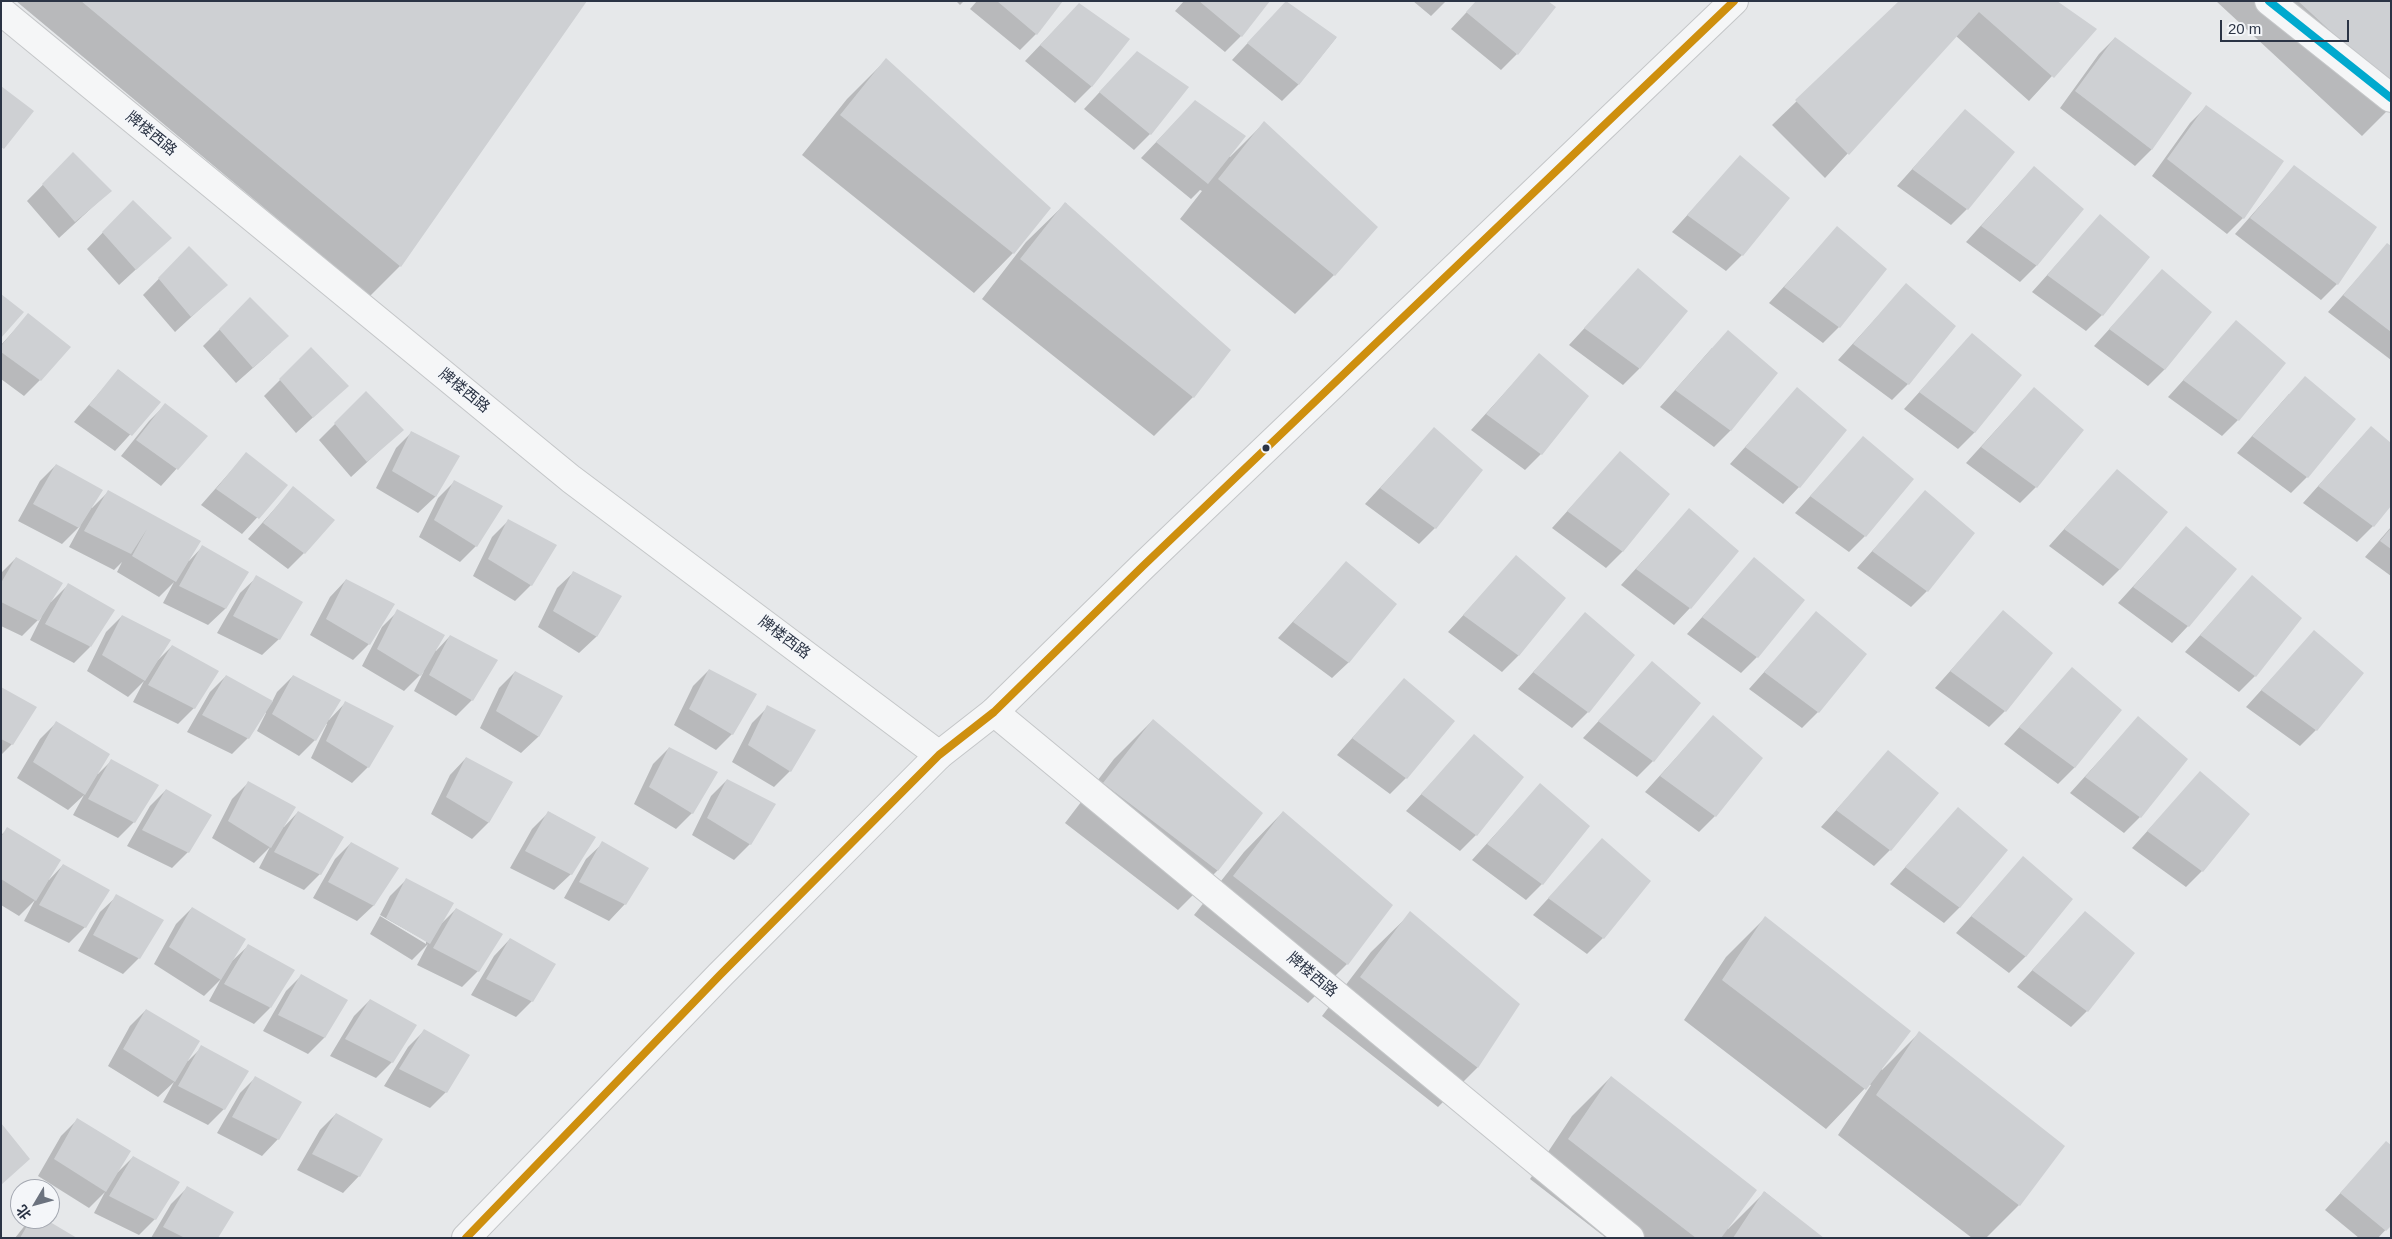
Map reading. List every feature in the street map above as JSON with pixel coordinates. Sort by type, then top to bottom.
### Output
[{"type":"street","points":[[466,1238],[720,975],[939,755],[994,712],[1734,1]]},
{"type":"street","points":[[2269,1],[2391,98]]},
{"type":"street","name":"牌楼西路","points":[[1,11],[571,479],[939,755]]},
{"type":"street","name":"牌楼西路","points":[[994,712],[1630,1238]]},
{"type":"building","points":[[81,1],[587,1],[401,267]]},
{"type":"building","points":[[997,1],[1063,1],[1037,35]]},
{"type":"building","points":[[1199,1],[1270,1],[1242,37]]},
{"type":"building","points":[[1286,1],[1337,37],[1299,85],[1247,43]]},
{"type":"building","points":[[1476,1],[1548,1],[1556,7],[1518,55],[1466,12]]},
{"type":"building","points":[[1899,1],[2057,1],[2097,29],[2054,78],[1979,12],[1849,155],[1795,100]]},
{"type":"building","points":[[2298,1],[2391,1],[2391,87]]},
{"type":"building","points":[[1079,3],[1130,39],[1092,87],[1040,45]]},
{"type":"building","points":[[2115,37],[2192,93],[2152,150],[2075,91]]},
{"type":"building","points":[[1137,51],[1189,87],[1151,135],[1099,92]]},
{"type":"building","points":[[886,58],[1051,208],[1014,254],[840,115]]},
{"type":"building","points":[[1,86],[34,111],[4,149],[1,147]]},
{"type":"building","points":[[1195,100],[1246,136],[1208,184],[1156,142]]},
{"type":"building","points":[[2206,105],[2284,161],[2244,219],[2167,159]]},
{"type":"building","points":[[1965,109],[2015,152],[1968,210],[1912,169]]},
{"type":"building","points":[[1264,121],[1378,227],[1335,276],[1218,179]]},
{"type":"building","points":[[73,152],[112,191],[75,222],[42,184]]},
{"type":"building","points":[[1740,155],[1790,198],[1743,256],[1687,215]]},
{"type":"building","points":[[2294,165],[2377,227],[2338,285],[2250,218]]},
{"type":"building","points":[[2034,166],[2084,209],[2037,266],[1981,226]]},
{"type":"building","points":[[133,200],[172,238],[136,270],[102,232]]},
{"type":"building","points":[[1065,202],[1231,350],[1194,398],[1020,259]]},
{"type":"building","points":[[2100,214],[2150,257],[2103,316],[2047,275]]},
{"type":"building","points":[[1837,226],[1887,269],[1840,328],[1784,287]]},
{"type":"building","points":[[2387,243],[2391,246],[2391,332],[2343,295]]},
{"type":"building","points":[[189,246],[228,285],[191,317],[158,278]]},
{"type":"building","points":[[1638,268],[1688,311],[1640,369],[1584,328]]},
{"type":"building","points":[[2162,269],[2212,312],[2165,370],[2109,329]]},
{"type":"building","points":[[1906,283],[1956,326],[1909,385],[1853,344]]},
{"type":"building","points":[[1,294],[24,312],[1,338]]},
{"type":"building","points":[[250,297],[289,336],[253,368],[219,329]]},
{"type":"building","points":[[28,313],[71,347],[41,381],[1,352],[1,346]]},
{"type":"building","points":[[2236,320],[2286,363],[2239,421],[2183,380]]},
{"type":"building","points":[[1728,330],[1778,373],[1731,431],[1675,390]]},
{"type":"building","points":[[1972,333],[2022,375],[1975,433],[1919,392]]},
{"type":"building","points":[[311,347],[349,386],[313,418],[279,379]]},
{"type":"building","points":[[1539,353],[1589,396],[1542,455],[1486,414]]},
{"type":"building","points":[[118,369],[161,402],[132,436],[89,405]]},
{"type":"building","points":[[2305,376],[2356,419],[2308,478],[2252,436]]},
{"type":"building","points":[[1797,387],[1847,430],[1800,488],[1745,447]]},
{"type":"building","points":[[2034,387],[2084,430],[2037,488],[1981,447]]},
{"type":"building","points":[[366,391],[404,430],[367,462],[334,423]]},
{"type":"building","points":[[165,403],[208,436],[178,470],[136,440]]},
{"type":"building","points":[[2371,426],[2391,443],[2391,506],[2374,527],[2318,486]]},
{"type":"building","points":[[1434,427],[1483,470],[1436,529],[1380,488]]},
{"type":"building","points":[[411,431],[460,456],[436,497],[392,471]]},
{"type":"building","points":[[1863,436],[1914,479],[1866,537],[1810,496]]},
{"type":"building","points":[[1620,451],[1670,494],[1623,552],[1567,511]]},
{"type":"building","points":[[246,452],[288,485],[259,519],[216,489]]},
{"type":"building","points":[[56,464],[103,490],[79,528],[33,504]]},
{"type":"building","points":[[2117,469],[2168,512],[2120,570],[2064,529]]},
{"type":"building","points":[[454,480],[503,506],[477,547],[434,520]]},
{"type":"building","points":[[293,486],[335,520],[305,554],[263,523]]},
{"type":"building","points":[[108,490],[201,541],[176,582],[132,556],[147,529],[131,554],[84,531]]},
{"type":"building","points":[[1925,490],[1975,533],[1928,592],[1872,551]]},
{"type":"building","points":[[1689,508],[1739,551],[1691,609],[1636,569]]},
{"type":"building","points":[[508,519],[557,545],[532,586],[488,559]]},
{"type":"building","points":[[2186,526],[2237,569],[2189,627],[2133,587]]},
{"type":"building","points":[[2391,528],[2391,549],[2380,541]]},
{"type":"building","points":[[202,545],[249,572],[226,609],[179,586]]},
{"type":"building","points":[[1516,555],[1566,598],[1519,656],[1463,615]]},
{"type":"building","points":[[16,557],[63,583],[39,621],[1,602],[1,583]]},
{"type":"building","points":[[1754,557],[1805,600],[1758,658],[1702,617]]},
{"type":"building","points":[[1346,561],[1397,604],[1349,663],[1293,622]]},
{"type":"building","points":[[573,571],[622,596],[597,637],[553,611]]},
{"type":"building","points":[[256,575],[303,602],[280,640],[233,616]]},
{"type":"building","points":[[2252,575],[2302,618],[2256,677],[2200,635]]},
{"type":"building","points":[[346,579],[395,604],[370,645],[326,619]]},
{"type":"building","points":[[68,583],[115,610],[91,647],[45,624]]},
{"type":"building","points":[[397,609],[445,635],[421,676],[377,649]]},
{"type":"building","points":[[2003,610],[2053,653],[2006,712],[1950,671]]},
{"type":"building","points":[[1816,611],[1867,654],[1819,713],[1764,672]]},
{"type":"building","points":[[1585,612],[1635,655],[1589,713],[1533,672]]},
{"type":"building","points":[[122,615],[171,640],[145,681],[102,655]]},
{"type":"building","points":[[2314,630],[2364,673],[2317,731],[2261,690]]},
{"type":"building","points":[[450,635],[498,660],[473,701],[429,675]]},
{"type":"building","points":[[172,645],[219,671],[195,709],[148,685]]},
{"type":"building","points":[[1652,661],[1701,703],[1654,762],[1598,721]]},
{"type":"building","points":[[2072,667],[2122,710],[2075,768],[2019,727]]},
{"type":"building","points":[[709,669],[757,694],[733,735],[689,709]]},
{"type":"building","points":[[515,671],[563,696],[539,737],[496,711]]},
{"type":"building","points":[[226,675],[273,701],[249,739],[202,715]]},
{"type":"building","points":[[293,675],[341,700],[316,741],[272,714]]},
{"type":"building","points":[[1404,678],[1455,721],[1407,779],[1352,738]]},
{"type":"building","points":[[1,687],[37,707],[13,745],[1,739]]},
{"type":"building","points":[[345,701],[394,726],[369,768],[326,741]]},
{"type":"building","points":[[767,705],[816,730],[791,772],[748,745]]},
{"type":"building","points":[[1713,715],[1763,758],[1716,817],[1660,776]]},
{"type":"building","points":[[2138,716],[2188,759],[2141,818],[2085,777]]},
{"type":"building","points":[[1153,719],[1263,813],[1218,871],[1103,783]]},
{"type":"building","points":[[56,721],[110,754],[85,795],[33,762]]},
{"type":"building","points":[[1474,734],[1524,777],[1477,836],[1421,794]]},
{"type":"building","points":[[669,747],[718,772],[693,814],[649,787]]},
{"type":"building","points":[[1888,750],[1939,793],[1891,851],[1836,810]]},
{"type":"building","points":[[466,757],[513,782],[489,823],[446,797]]},
{"type":"building","points":[[111,759],[159,785],[135,823],[88,799]]},
{"type":"building","points":[[2200,771],[2250,814],[2203,872],[2147,831]]},
{"type":"building","points":[[727,779],[776,804],[751,845],[707,818]]},
{"type":"building","points":[[248,781],[296,807],[271,848],[228,821]]},
{"type":"building","points":[[1540,783],[1590,826],[1543,885],[1487,844]]},
{"type":"building","points":[[166,789],[212,815],[189,853],[142,830]]},
{"type":"building","points":[[1958,807],[2008,850],[1960,908],[1905,867]]},
{"type":"building","points":[[298,811],[344,837],[321,875],[274,852]]},
{"type":"building","points":[[548,811],[596,837],[572,875],[525,851]]},
{"type":"building","points":[[1283,811],[1393,905],[1348,965],[1233,876]]},
{"type":"building","points":[[7,827],[61,860],[36,901],[1,879],[1,837]]},
{"type":"building","points":[[1602,838],[1651,881],[1604,939],[1548,898]]},
{"type":"building","points":[[602,841],[649,868],[626,905],[579,882]]},
{"type":"building","points":[[351,842],[399,868],[374,906],[328,882]]},
{"type":"building","points":[[2023,856],[2073,899],[2026,957],[1971,916]]},
{"type":"building","points":[[63,864],[110,890],[86,928],[39,905]]},
{"type":"building","points":[[406,878],[454,903],[430,944],[386,918]]},
{"type":"building","points":[[116,894],[164,920],[140,959],[93,935]]},
{"type":"building","points":[[192,907],[246,939],[221,980],[169,947]]},
{"type":"building","points":[[456,908],[503,934],[479,972],[433,948]]},
{"type":"building","points":[[1410,911],[1520,1004],[1478,1068],[1360,977]]},
{"type":"building","points":[[2085,911],[2135,953],[2088,1012],[2032,970]]},
{"type":"building","points":[[1765,916],[1911,1031],[1866,1090],[1722,980]]},
{"type":"building","points":[[510,938],[556,964],[533,1002],[486,979]]},
{"type":"building","points":[[248,944],[295,970],[271,1008],[224,984]]},
{"type":"building","points":[[301,974],[348,1000],[325,1038],[278,1015]]},
{"type":"building","points":[[370,999],[417,1025],[393,1063],[345,1039]]},
{"type":"building","points":[[146,1009],[200,1041],[175,1082],[123,1049]]},
{"type":"building","points":[[424,1029],[470,1055],[447,1093],[399,1069]]},
{"type":"building","points":[[1919,1031],[2065,1146],[2020,1206],[1876,1095]]},
{"type":"building","points":[[201,1045],[249,1071],[225,1110],[178,1086]]},
{"type":"building","points":[[255,1076],[302,1102],[279,1140],[232,1117]]},
{"type":"building","points":[[1611,1076],[1757,1190],[1721,1238],[1696,1238],[1568,1139]]},
{"type":"building","points":[[336,1113],[383,1139],[360,1177],[312,1154]]},
{"type":"building","points":[[77,1118],[131,1151],[106,1192],[54,1159]]},
{"type":"building","points":[[1,1123],[30,1159],[1,1185]]},
{"type":"building","points":[[2386,1141],[2391,1145],[2391,1226],[2386,1231],[2340,1193]]},
{"type":"building","points":[[133,1156],[180,1182],[156,1220],[109,1196]]},
{"type":"building","points":[[187,1186],[234,1212],[218,1238],[185,1238],[163,1227]]},
{"type":"building","points":[[1764,1191],[1824,1238],[1733,1238]]},
{"type":"building","points":[[60,1228],[77,1238],[20,1238],[25,1229]]},
{"type":"transit line","points":[[466,1238],[720,975],[939,755],[994,712],[1143,566],[1734,1]]},
{"type":"transit line","points":[[2269,1],[2391,98]]}]
